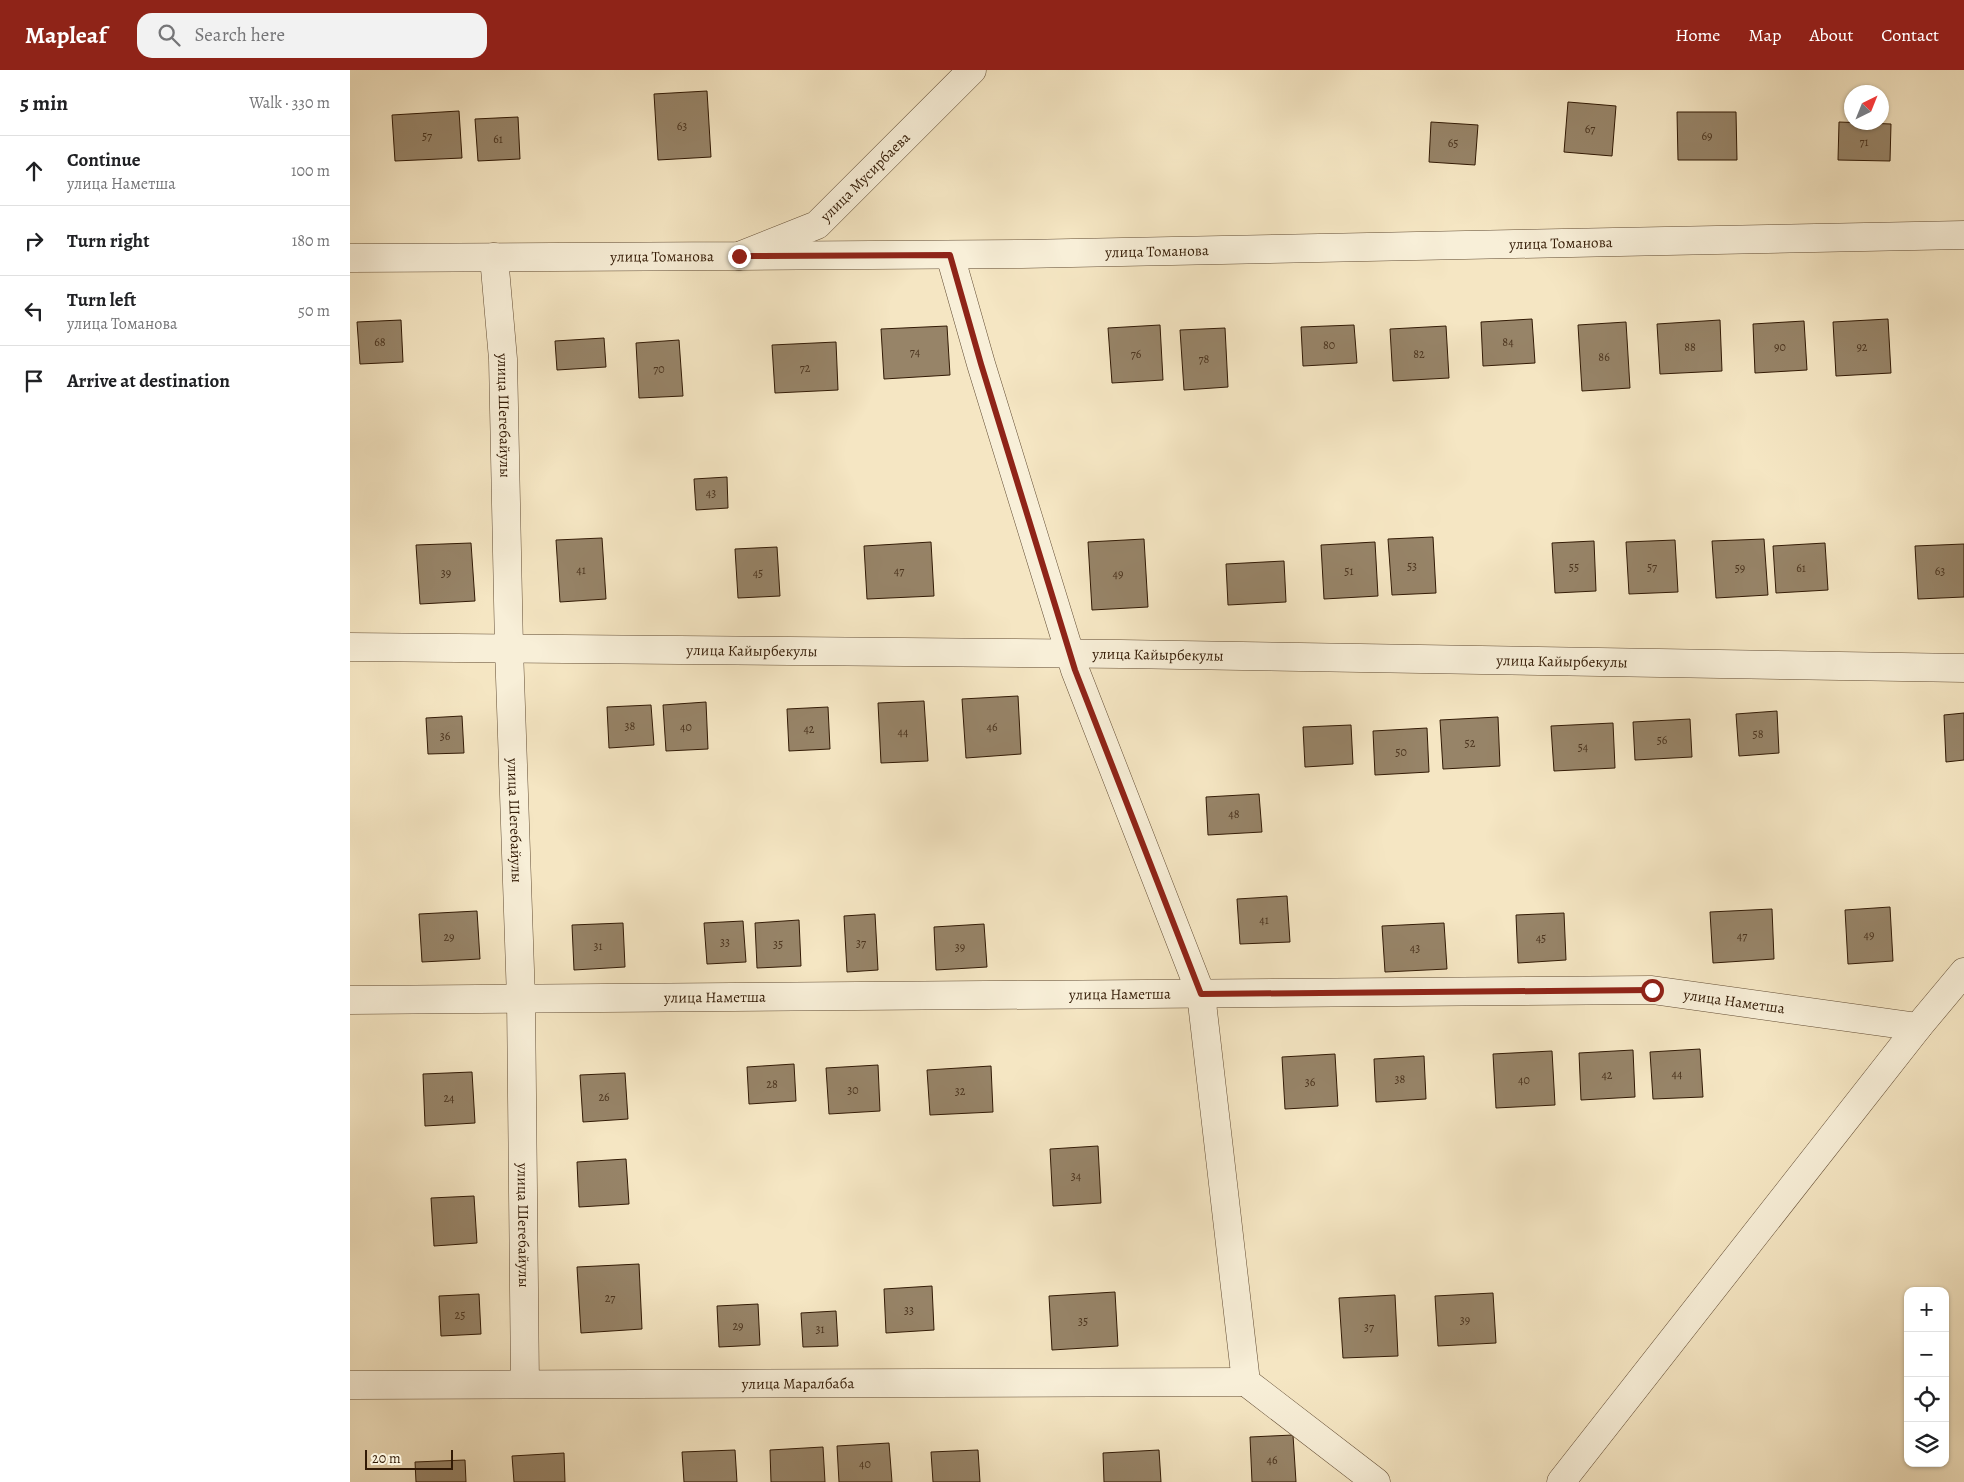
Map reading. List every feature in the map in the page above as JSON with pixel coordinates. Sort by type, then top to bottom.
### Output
[{"type":"street","name":"улица Мусирбаева","points":[[739,256],[816,225],[972,70]]},
{"type":"street","name":"улица Томанова","points":[[350,258],[950,255],[1964,235]]},
{"type":"street","points":[[950,255],[981,364],[1069,653],[1201,994],[1246,1382],[1376,1482]]},
{"type":"street","name":"улица Шегебайулы","points":[[494,258],[503,359],[508,648],[521,999],[525,1384]]},
{"type":"street","name":"улица Кайырбекулы","points":[[350,647],[1069,653],[1964,668]]},
{"type":"street","points":[[1561,1482],[1964,972]]},
{"type":"street","name":"улица Наметша","points":[[350,1000],[1652,990],[1918,1028]]},
{"type":"street","name":"улица Маралбаба","points":[[350,1385],[1246,1382]]},
{"type":"building","points":[[707,91],[711,157],[658,160],[654,94]]},
{"type":"building","points":[[1568,102],[1616,106],[1612,156],[1564,152]]},
{"type":"building","points":[[459,111],[462,158],[395,161],[392,115]]},
{"type":"building","points":[[1677,112],[1736,112],[1737,160],[1678,160]]},
{"type":"building","points":[[518,117],[520,159],[478,161],[475,119]]},
{"type":"building","points":[[1431,122],[1478,125],[1475,165],[1429,162]]},
{"type":"building","points":[[1839,122],[1844,122],[1844,130],[1889,130],[1889,124],[1891,124],[1890,161],[1838,160]]},
{"type":"building","points":[[1532,319],[1535,363],[1483,366],[1481,322]]},
{"type":"building","points":[[1888,319],[1891,373],[1836,376],[1833,322]]},
{"type":"building","points":[[401,320],[403,362],[360,364],[357,322]]},
{"type":"building","points":[[1720,320],[1722,371],[1660,374],[1657,324]]},
{"type":"building","points":[[1804,321],[1807,370],[1755,373],[1753,324]]},
{"type":"building","points":[[1626,322],[1630,388],[1582,391],[1578,325]]},
{"type":"building","points":[[1160,325],[1163,380],[1112,383],[1108,328]]},
{"type":"building","points":[[1354,325],[1357,363],[1303,366],[1301,327]]},
{"type":"building","points":[[947,326],[950,375],[884,379],[881,329]]},
{"type":"building","points":[[1446,326],[1449,378],[1393,381],[1390,329]]},
{"type":"building","points":[[1225,328],[1228,387],[1184,390],[1180,330]]},
{"type":"building","points":[[604,338],[606,367],[557,370],[555,341]]},
{"type":"building","points":[[679,340],[683,396],[639,398],[636,343]]},
{"type":"building","points":[[836,342],[838,390],[775,393],[772,345]]},
{"type":"building","points":[[727,477],[728,508],[696,510],[694,479]]},
{"type":"building","points":[[1433,537],[1436,593],[1392,595],[1388,539]]},
{"type":"building","points":[[602,538],[606,599],[560,602],[556,540]]},
{"type":"building","points":[[1144,539],[1148,607],[1092,610],[1088,542]]},
{"type":"building","points":[[1764,539],[1768,595],[1716,598],[1712,541]]},
{"type":"building","points":[[1675,540],[1678,592],[1629,594],[1626,542]]},
{"type":"building","points":[[1594,541],[1596,591],[1555,593],[1552,543]]},
{"type":"building","points":[[931,542],[934,596],[867,599],[864,546]]},
{"type":"building","points":[[1375,542],[1378,596],[1324,599],[1321,545]]},
{"type":"building","points":[[471,543],[475,601],[420,604],[416,545]]},
{"type":"building","points":[[1825,543],[1828,590],[1776,593],[1773,546]]},
{"type":"building","points":[[1964,544],[1964,597],[1918,599],[1915,546]]},
{"type":"building","points":[[777,547],[780,596],[738,598],[735,549]]},
{"type":"building","points":[[1284,561],[1286,602],[1228,605],[1226,564]]},
{"type":"building","points":[[1018,696],[1021,754],[966,758],[962,699]]},
{"type":"building","points":[[924,701],[928,761],[881,763],[878,703]]},
{"type":"building","points":[[706,702],[708,749],[666,751],[663,705]]},
{"type":"building","points":[[651,705],[654,745],[609,748],[607,707]]},
{"type":"building","points":[[828,707],[830,749],[789,751],[787,709]]},
{"type":"building","points":[[1777,711],[1779,753],[1739,756],[1736,714]]},
{"type":"building","points":[[1964,713],[1964,760],[1946,762],[1944,715]]},
{"type":"building","points":[[462,716],[464,753],[428,754],[426,718]]},
{"type":"building","points":[[1498,717],[1500,766],[1443,769],[1440,720]]},
{"type":"building","points":[[1690,719],[1692,757],[1635,760],[1633,722]]},
{"type":"building","points":[[1613,723],[1615,768],[1554,771],[1551,726]]},
{"type":"building","points":[[1351,725],[1353,764],[1305,767],[1303,727]]},
{"type":"building","points":[[1427,728],[1429,772],[1375,775],[1373,731]]},
{"type":"building","points":[[1259,794],[1262,832],[1208,835],[1206,797]]},
{"type":"building","points":[[1287,896],[1290,942],[1240,944],[1237,899]]},
{"type":"building","points":[[1890,907],[1893,961],[1848,964],[1845,910]]},
{"type":"building","points":[[1772,909],[1774,959],[1713,963],[1710,912]]},
{"type":"building","points":[[477,911],[480,959],[422,962],[419,914]]},
{"type":"building","points":[[1564,913],[1566,960],[1518,963],[1516,915]]},
{"type":"building","points":[[875,914],[878,970],[847,972],[844,916]]},
{"type":"building","points":[[799,920],[801,966],[757,968],[755,923]]},
{"type":"building","points":[[743,921],[746,962],[707,964],[704,923]]},
{"type":"building","points":[[623,923],[625,967],[574,970],[572,925]]},
{"type":"building","points":[[1444,923],[1447,969],[1385,972],[1382,926]]},
{"type":"building","points":[[984,924],[987,967],[936,970],[934,927]]},
{"type":"building","points":[[1700,1049],[1703,1097],[1653,1099],[1650,1052]]},
{"type":"building","points":[[1633,1050],[1635,1097],[1581,1100],[1579,1053]]},
{"type":"building","points":[[1552,1051],[1555,1105],[1496,1108],[1493,1054]]},
{"type":"building","points":[[1335,1054],[1338,1106],[1285,1109],[1282,1057]]},
{"type":"building","points":[[1424,1056],[1426,1099],[1376,1102],[1374,1059]]},
{"type":"building","points":[[794,1064],[796,1101],[749,1104],[747,1067]]},
{"type":"building","points":[[878,1065],[880,1111],[829,1114],[826,1068]]},
{"type":"building","points":[[991,1066],[993,1112],[930,1115],[927,1070]]},
{"type":"building","points":[[472,1072],[475,1123],[425,1126],[423,1074]]},
{"type":"building","points":[[625,1073],[628,1119],[583,1122],[580,1075]]},
{"type":"building","points":[[1098,1146],[1101,1203],[1053,1206],[1050,1149]]},
{"type":"building","points":[[626,1159],[629,1204],[579,1207],[577,1162]]},
{"type":"building","points":[[474,1196],[477,1243],[434,1246],[431,1198]]},
{"type":"building","points":[[639,1264],[642,1329],[581,1333],[577,1267]]},
{"type":"building","points":[[932,1286],[934,1330],[886,1333],[884,1289]]},
{"type":"building","points":[[1115,1292],[1118,1346],[1052,1350],[1049,1296]]},
{"type":"building","points":[[1493,1293],[1496,1343],[1438,1346],[1435,1296]]},
{"type":"building","points":[[479,1294],[481,1334],[441,1336],[439,1296]]},
{"type":"building","points":[[1395,1295],[1398,1356],[1343,1358],[1339,1298]]},
{"type":"building","points":[[758,1304],[760,1345],[719,1347],[717,1306]]},
{"type":"building","points":[[836,1311],[838,1346],[803,1347],[801,1313]]},
{"type":"building","points":[[1293,1435],[1296,1482],[1252,1482],[1250,1437]]},
{"type":"building","points":[[889,1443],[892,1482],[839,1482],[837,1446]]},
{"type":"building","points":[[823,1447],[825,1482],[771,1482],[770,1450]]},
{"type":"building","points":[[735,1450],[737,1482],[684,1482],[682,1452]]},
{"type":"building","points":[[978,1450],[980,1482],[933,1482],[931,1452]]},
{"type":"building","points":[[1159,1450],[1161,1482],[1104,1482],[1103,1453]]},
{"type":"building","points":[[564,1453],[565,1482],[514,1482],[512,1456]]},
{"type":"building","points":[[465,1460],[466,1482],[416,1482],[415,1462]]},
{"type":"route","points":[[739,256],[950,255],[981,364],[1075,670],[1201,994],[1652,990]]}]
